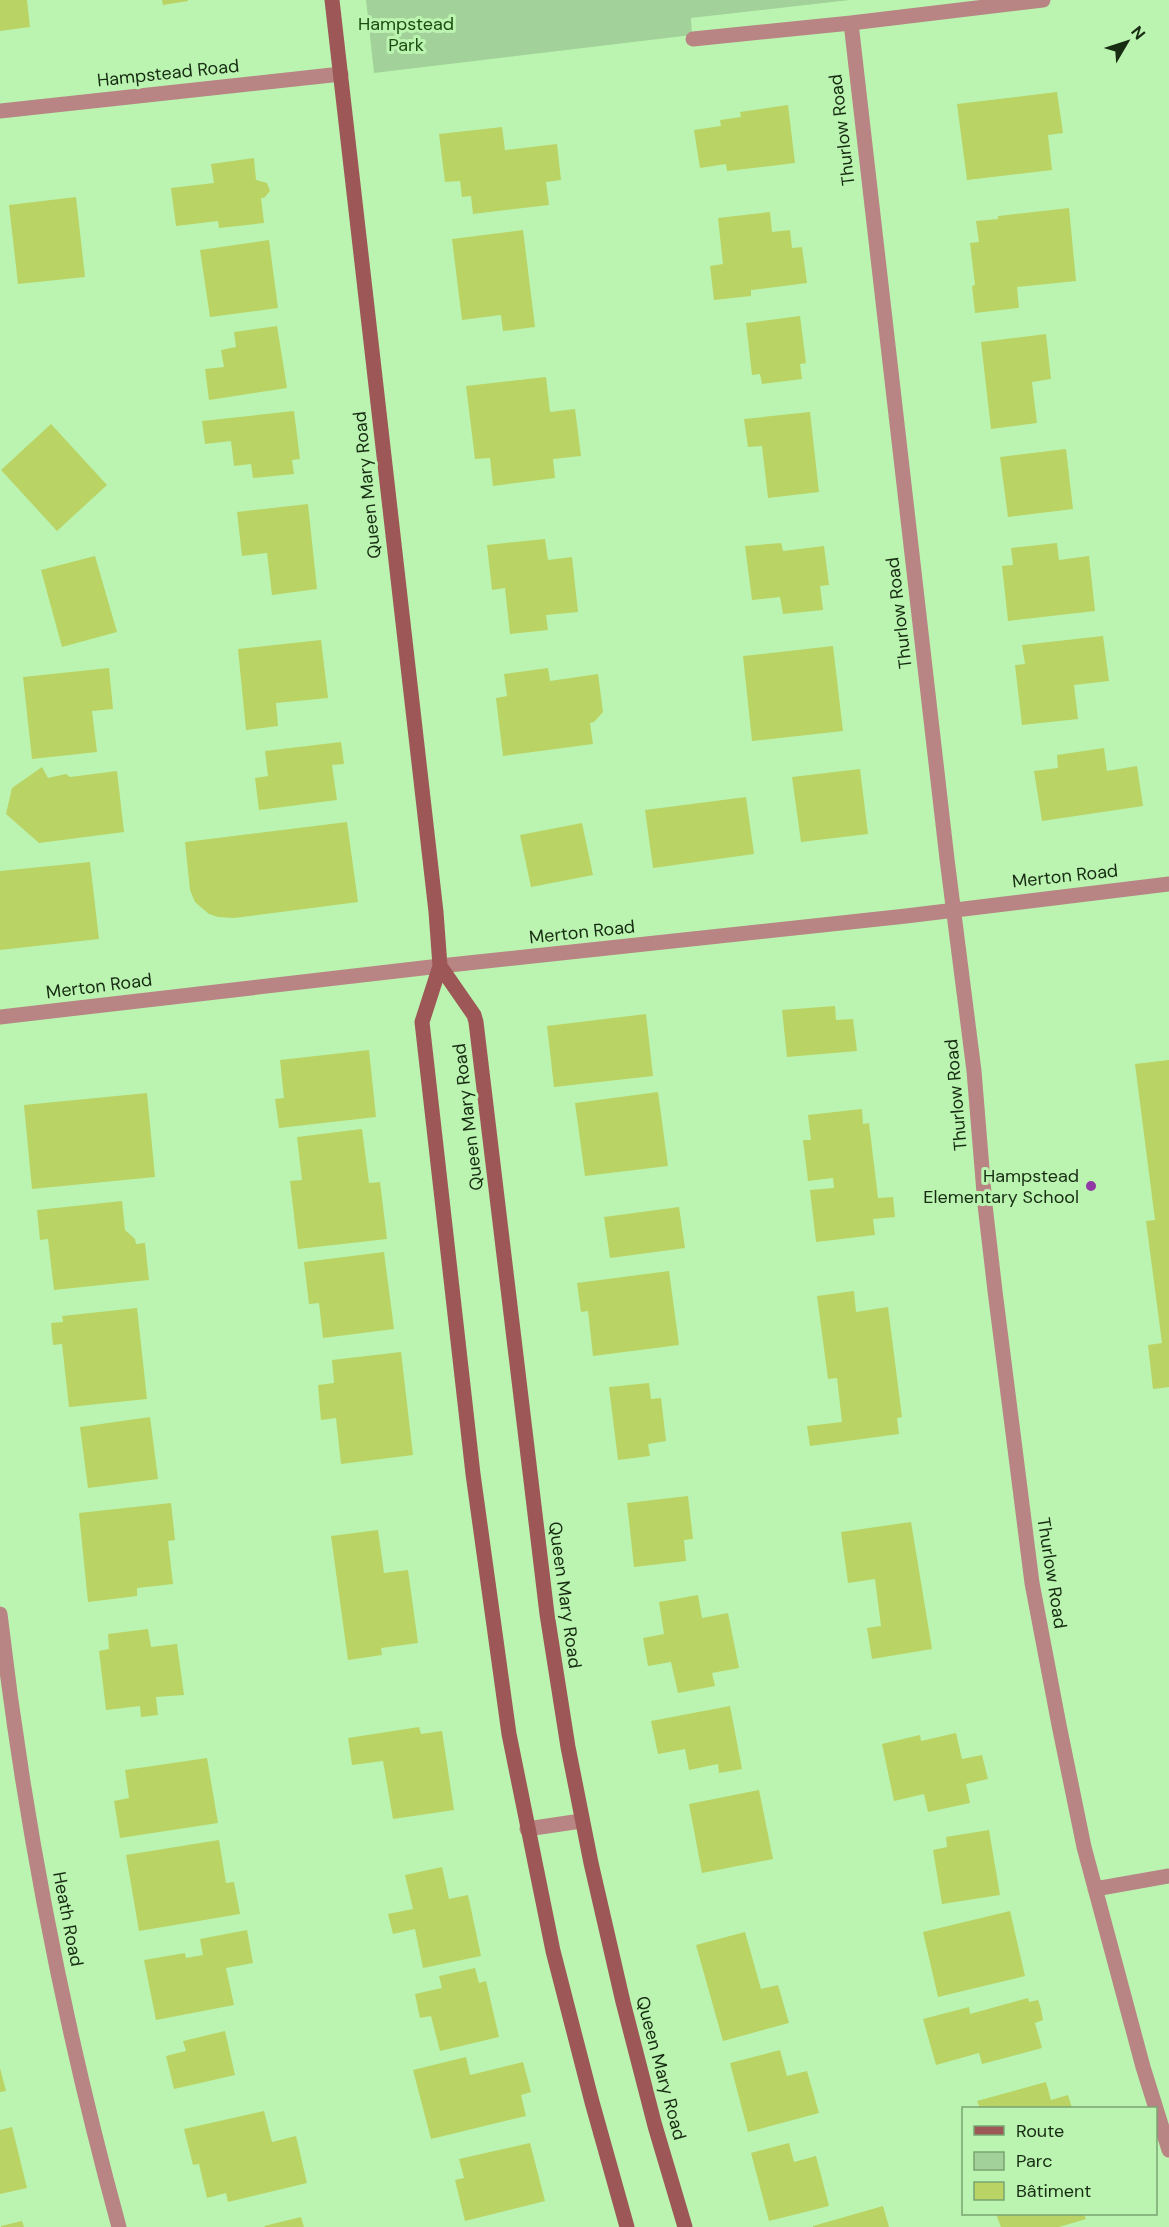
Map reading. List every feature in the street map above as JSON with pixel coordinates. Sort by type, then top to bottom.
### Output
[{"type":"street","name":"Queen Mary Road","points":[[332,0],[440,966],[422,1022],[473,1474],[502,1693],[527,1829],[571,2024],[627,2227]]},
{"type":"street","points":[[693,39],[1043,0]]},
{"type":"street","name":"Thurlow Road","points":[[851,23],[974,1071],[985,1205],[1032,1583],[1084,1847],[1156,2107]]},
{"type":"street","name":"Hampstead Road","points":[[0,111],[341,74]]},
{"type":"street","name":"Merton Road","points":[[0,1017],[1169,884]]},
{"type":"street","name":"Queen Mary Road","points":[[440,966],[476,1022],[545,1604],[557,1684],[581,1821],[639,2068],[685,2227]]},
{"type":"street","name":"Heath Road","points":[[0,1614],[22,1773],[43,1896],[89,2111],[119,2227]]},
{"type":"street","points":[[527,1829],[581,1821]]},
{"type":"street","points":[[1095,1889],[1169,1876]]},
{"type":"street","name":"Thurlow Road","points":[[1157,2112],[1169,2150]]},
{"type":"green space","name":"Hampstead Park","points":[[366,0],[850,0],[691,18],[692,35],[374,73]]},
{"type":"building","points":[[0,0],[27,0],[30,27],[0,31]]},
{"type":"building","points":[[162,0],[188,0],[188,1],[163,5]]},
{"type":"building","points":[[1057,92],[1063,133],[1048,135],[1052,170],[967,180],[957,104]]},
{"type":"building","points":[[788,105],[795,163],[727,171],[726,164],[700,168],[694,130],[721,126],[720,120],[741,117],[740,112]]},
{"type":"building","points":[[502,127],[505,150],[557,144],[561,180],[546,182],[549,205],[473,214],[471,196],[462,197],[460,181],[445,182],[439,134]]},
{"type":"building","points":[[254,158],[256,180],[267,183],[270,191],[264,198],[261,198],[264,223],[219,228],[218,221],[176,226],[171,188],[214,183],[211,164]]},
{"type":"building","points":[[76,197],[85,277],[18,284],[9,205]]},
{"type":"building","points":[[1069,208],[1076,281],[1017,287],[1019,308],[975,313],[972,286],[975,285],[970,243],[979,242],[976,221],[998,219],[998,216]]},
{"type":"building","points":[[770,212],[772,232],[790,230],[792,248],[802,247],[807,283],[751,290],[751,296],[714,300],[710,266],[723,264],[718,218]]},
{"type":"building","points":[[523,230],[535,327],[503,331],[501,315],[462,320],[452,239]]},
{"type":"building","points":[[269,240],[278,308],[210,317],[200,250]]},
{"type":"building","points":[[800,316],[806,363],[800,364],[802,379],[762,384],[760,374],[752,375],[746,323]]},
{"type":"building","points":[[277,326],[287,388],[209,400],[205,369],[224,367],[221,350],[236,347],[234,332]]},
{"type":"building","points":[[1046,334],[1051,379],[1032,382],[1037,423],[991,429],[981,342]]},
{"type":"building","points":[[546,377],[550,412],[575,409],[581,456],[553,459],[555,478],[493,486],[490,458],[475,459],[466,386]]},
{"type":"building","points":[[294,411],[300,459],[292,460],[294,474],[253,478],[251,464],[234,466],[231,441],[205,444],[202,421]]},
{"type":"building","points":[[810,412],[819,492],[768,498],[762,446],[748,447],[744,419]]},
{"type":"building","points":[[51,424],[107,485],[57,531],[1,470]]},
{"type":"building","points":[[1066,449],[1073,509],[1008,517],[1000,457]]},
{"type":"building","points":[[308,504],[317,589],[272,595],[267,553],[242,556],[237,512]]},
{"type":"building","points":[[545,539],[548,560],[572,557],[578,612],[546,615],[548,630],[510,634],[505,588],[492,590],[487,545]]},
{"type":"building","points":[[781,543],[783,551],[824,546],[829,585],[820,586],[823,610],[783,614],[780,597],[752,600],[745,546]]},
{"type":"building","points":[[1057,543],[1059,560],[1089,556],[1095,611],[1008,621],[1002,566],[1013,565],[1011,548]]},
{"type":"building","points":[[95,556],[117,632],[62,647],[41,570]]},
{"type":"building","points":[[1103,636],[1109,681],[1074,685],[1078,719],[1022,725],[1015,665],[1025,664],[1022,645]]},
{"type":"building","points":[[321,640],[328,698],[276,703],[278,726],[246,730],[238,649]]},
{"type":"building","points":[[833,646],[843,731],[752,741],[743,656]]},
{"type":"building","points":[[109,668],[113,709],[92,711],[97,752],[32,759],[23,677]]},
{"type":"building","points":[[548,668],[550,681],[598,674],[603,712],[594,722],[590,723],[593,744],[503,756],[496,698],[507,696],[504,674]]},
{"type":"building","points":[[341,742],[344,764],[332,765],[337,800],[259,810],[255,778],[268,776],[265,751]]},
{"type":"building","points":[[1104,748],[1107,771],[1137,766],[1143,806],[1042,821],[1034,771],[1058,768],[1057,755]]},
{"type":"building","points":[[42,767],[48,778],[66,774],[70,777],[117,771],[124,832],[39,843],[6,814],[12,788]]},
{"type":"building","points":[[860,769],[868,834],[801,842],[792,777]]},
{"type":"building","points":[[746,797],[754,854],[653,868],[645,810]]},
{"type":"building","points":[[347,822],[358,902],[234,918],[209,914],[195,902],[190,890],[185,842]]},
{"type":"building","points":[[582,823],[593,875],[531,887],[520,835]]},
{"type":"building","points":[[90,862],[99,939],[0,950],[0,871]]},
{"type":"building","points":[[835,1006],[836,1020],[853,1019],[857,1051],[787,1057],[782,1010]]},
{"type":"building","points":[[646,1014],[653,1076],[554,1087],[547,1026]]},
{"type":"building","points":[[369,1050],[376,1117],[279,1128],[275,1099],[284,1098],[280,1060]]},
{"type":"building","points":[[1169,1060],[1169,1387],[1153,1389],[1148,1345],[1162,1343],[1146,1221],[1155,1220],[1135,1064]]},
{"type":"building","points":[[658,1092],[668,1166],[585,1176],[575,1103]]},
{"type":"building","points":[[147,1093],[155,1177],[32,1189],[24,1105]]},
{"type":"building","points":[[862,1109],[863,1124],[869,1123],[878,1198],[893,1197],[895,1217],[873,1219],[875,1235],[816,1242],[810,1190],[834,1188],[833,1178],[808,1181],[803,1140],[811,1140],[808,1115]]},
{"type":"building","points":[[362,1129],[369,1183],[380,1182],[387,1239],[298,1249],[290,1181],[302,1180],[297,1137]]},
{"type":"building","points":[[122,1201],[125,1230],[135,1239],[136,1244],[145,1243],[149,1280],[54,1290],[48,1239],[40,1240],[37,1210]]},
{"type":"building","points":[[679,1207],[685,1248],[610,1258],[604,1217]]},
{"type":"building","points":[[384,1252],[394,1329],[323,1338],[319,1303],[309,1304],[304,1262]]},
{"type":"building","points":[[669,1271],[679,1345],[593,1356],[588,1311],[581,1312],[577,1283]]},
{"type":"building","points":[[854,1291],[856,1312],[888,1307],[902,1417],[897,1418],[899,1434],[810,1446],[807,1426],[842,1422],[837,1378],[828,1379],[817,1296]]},
{"type":"building","points":[[137,1308],[147,1399],[69,1407],[62,1344],[53,1345],[51,1323],[63,1322],[62,1316]]},
{"type":"building","points":[[401,1352],[413,1455],[341,1464],[336,1418],[321,1420],[318,1385],[334,1383],[332,1360]]},
{"type":"building","points":[[649,1383],[651,1399],[661,1398],[666,1441],[648,1444],[650,1456],[618,1460],[609,1387]]},
{"type":"building","points":[[150,1417],[158,1479],[88,1488],[80,1427]]},
{"type":"building","points":[[688,1496],[693,1539],[684,1540],[686,1561],[634,1567],[627,1503]]},
{"type":"building","points":[[171,1503],[175,1540],[168,1541],[173,1584],[137,1588],[137,1596],[88,1602],[79,1513]]},
{"type":"building","points":[[911,1522],[932,1649],[872,1659],[867,1628],[881,1626],[875,1579],[848,1583],[841,1532]]},
{"type":"building","points":[[378,1530],[384,1573],[408,1570],[418,1643],[381,1648],[382,1655],[348,1660],[331,1536]]},
{"type":"building","points":[[698,1595],[702,1618],[728,1613],[739,1668],[712,1673],[715,1686],[678,1693],[671,1662],[648,1666],[643,1638],[664,1634],[659,1602]]},
{"type":"building","points":[[148,1629],[151,1647],[177,1644],[184,1695],[156,1697],[158,1715],[141,1717],[140,1706],[106,1710],[99,1651],[109,1649],[108,1634]]},
{"type":"building","points":[[730,1706],[742,1769],[719,1773],[718,1764],[689,1770],[685,1749],[658,1754],[651,1721]]},
{"type":"building","points":[[419,1727],[421,1734],[442,1731],[454,1810],[393,1819],[383,1761],[352,1765],[348,1738]]},
{"type":"building","points":[[956,1733],[962,1759],[982,1755],[988,1779],[966,1784],[970,1803],[928,1812],[924,1794],[894,1801],[882,1744],[920,1735],[921,1741]]},
{"type":"building","points":[[207,1758],[218,1823],[120,1838],[114,1801],[129,1798],[125,1770]]},
{"type":"building","points":[[759,1790],[773,1859],[702,1873],[689,1804]]},
{"type":"building","points":[[989,1830],[1000,1895],[942,1904],[933,1850],[947,1847],[946,1837]]},
{"type":"building","points":[[219,1840],[226,1883],[234,1882],[240,1914],[139,1931],[126,1855]]},
{"type":"building","points":[[442,1867],[449,1899],[468,1895],[481,1956],[423,1968],[415,1929],[393,1934],[388,1914],[413,1909],[405,1875]]},
{"type":"building","points":[[1010,1911],[1025,1976],[938,1997],[923,1932]]},
{"type":"building","points":[[247,1930],[253,1963],[226,1968],[234,2005],[156,2020],[144,1960],[185,1953],[186,1958],[203,1955],[200,1939]]},
{"type":"building","points":[[745,1932],[761,1989],[778,1985],[789,2023],[723,2041],[696,1945]]},
{"type":"building","points":[[475,1968],[479,1983],[486,1981],[499,2037],[440,2051],[431,2016],[420,2018],[415,1994],[442,1988],[439,1976]]},
{"type":"building","points":[[1028,1998],[1029,2002],[1038,2000],[1041,2009],[1043,2020],[1035,2023],[1042,2048],[982,2064],[979,2053],[936,2065],[923,2019],[969,2007],[970,2014]]},
{"type":"building","points":[[225,2031],[235,2075],[174,2089],[166,2056],[186,2051],[183,2041]]},
{"type":"building","points":[[780,2050],[787,2076],[807,2071],[819,2113],[748,2132],[730,2063]]},
{"type":"building","points":[[466,2057],[470,2075],[523,2062],[531,2092],[521,2095],[526,2116],[431,2139],[413,2070]]},
{"type":"building","points":[[0,2068],[6,2091],[0,2092]]},
{"type":"building","points":[[1046,2082],[1051,2100],[1068,2095],[1072,2107],[980,2107],[977,2101]]},
{"type":"building","points":[[264,2111],[272,2142],[296,2136],[307,2183],[228,2202],[226,2193],[207,2198],[199,2164],[193,2165],[184,2129]]},
{"type":"building","points":[[12,2127],[27,2188],[0,2194],[0,2130]]},
{"type":"building","points":[[530,2143],[545,2201],[465,2221],[455,2180],[464,2178],[459,2159]]},
{"type":"building","points":[[789,2143],[794,2162],[816,2156],[829,2206],[769,2221],[751,2153]]},
{"type":"building","points":[[883,2206],[889,2227],[813,2227],[813,2226]]},
{"type":"building","points":[[996,2215],[1084,2215],[1086,2219],[1059,2227],[1001,2227]]},
{"type":"building","points":[[301,2217],[304,2227],[264,2226]]},
{"type":"building","points":[[22,2221],[24,2227],[1,2227],[1,2226]]},
{"type":"place","name":"Hampstead Elementary School","points":[[1091,1186]]}]
